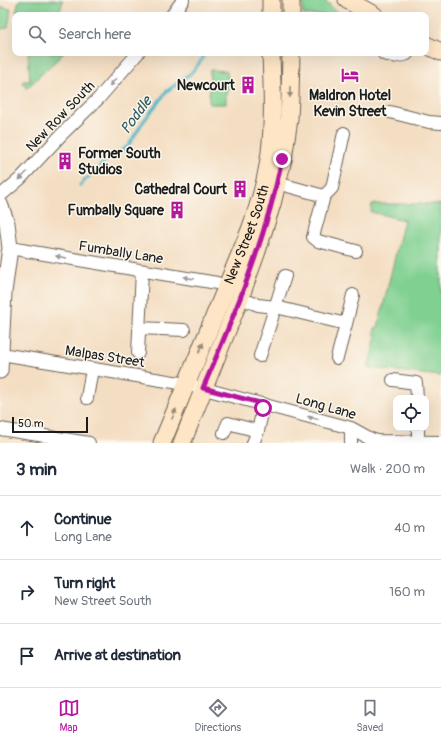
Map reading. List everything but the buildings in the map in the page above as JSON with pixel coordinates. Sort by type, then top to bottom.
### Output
[{"type":"main road","points":[[271,0],[271,12]]},
{"type":"main road","points":[[291,0],[291,12]]},
{"type":"main road","points":[[347,0],[369,12]]},
{"type":"main road","points":[[429,46],[441,52]]},
{"type":"main road","name":"New Street South","points":[[162,443],[227,287],[259,204],[270,151],[272,120],[271,56]]},
{"type":"main road","name":"New Street South","points":[[182,443],[240,298],[266,225],[278,183],[290,98],[290,56]]},
{"type":"street","points":[[174,12],[183,0]]},
{"type":"street","name":"New Row South","points":[[0,196],[20,179],[62,134],[99,98],[135,56]]},
{"type":"street","points":[[390,112],[429,122],[441,123]]},
{"type":"street","points":[[344,133],[332,188],[324,196],[314,233],[314,239],[356,251]]},
{"type":"street","points":[[278,183],[324,196]]},
{"type":"street","points":[[0,204],[7,223],[10,248],[4,292],[0,371]]},
{"type":"street","name":"Fumbally Lane","points":[[10,248],[142,271],[217,282],[227,287]]},
{"type":"street","points":[[138,354],[138,328],[142,271]]},
{"type":"street","points":[[260,356],[285,276]]},
{"type":"street","points":[[337,358],[353,295]]},
{"type":"street","points":[[240,298],[258,305],[276,307],[346,324]]},
{"type":"street","points":[[138,328],[184,330]]},
{"type":"street","name":"Malpas Street","points":[[1,354],[203,388]]},
{"type":"street","points":[[87,398],[92,369]]},
{"type":"street","points":[[393,380],[416,384],[417,395]]},
{"type":"street","name":"Long Lane","points":[[203,388],[351,428],[370,439],[377,441],[441,442]]},
{"type":"street","points":[[253,443],[258,431],[264,404]]},
{"type":"street","points":[[224,433],[228,423],[258,431]]},
{"type":"street","points":[[351,428],[351,443]]},
{"type":"street","points":[[0,429],[89,443]]},
{"type":"street","points":[[418,431],[418,442]]},
{"type":"green space","points":[[19,0],[63,0],[60,12],[16,12]]},
{"type":"green space","points":[[302,0],[324,0],[338,12],[303,12]]},
{"type":"green space","points":[[0,7],[11,9],[8,28],[0,29]]},
{"type":"green space","points":[[28,56],[61,56],[27,88],[23,84],[23,81],[30,81]]},
{"type":"green space","points":[[210,70],[227,71],[227,77],[229,77],[229,91],[226,91],[226,104],[209,104]]},
{"type":"green space","points":[[372,204],[441,204],[441,376],[368,368],[376,336],[374,333],[375,328],[378,327],[404,220],[371,212]]},
{"type":"waterway","name":"Poddle","points":[[80,185],[104,162],[128,146],[143,122],[167,91],[191,73],[204,56]]},
{"type":"place","name":"Maldron Hotel Kevin Street","points":[[350,75]]},
{"type":"place","name":"Newcourt","points":[[248,85]]},
{"type":"place","name":"Former South Studios","points":[[65,161]]},
{"type":"place","name":"Cathedral Court","points":[[240,189]]},
{"type":"place","name":"Fumbally Square","points":[[177,210]]},
{"type":"route","points":[[263,408],[264,404],[203,388],[240,298],[266,225],[278,183],[282,159]]}]
